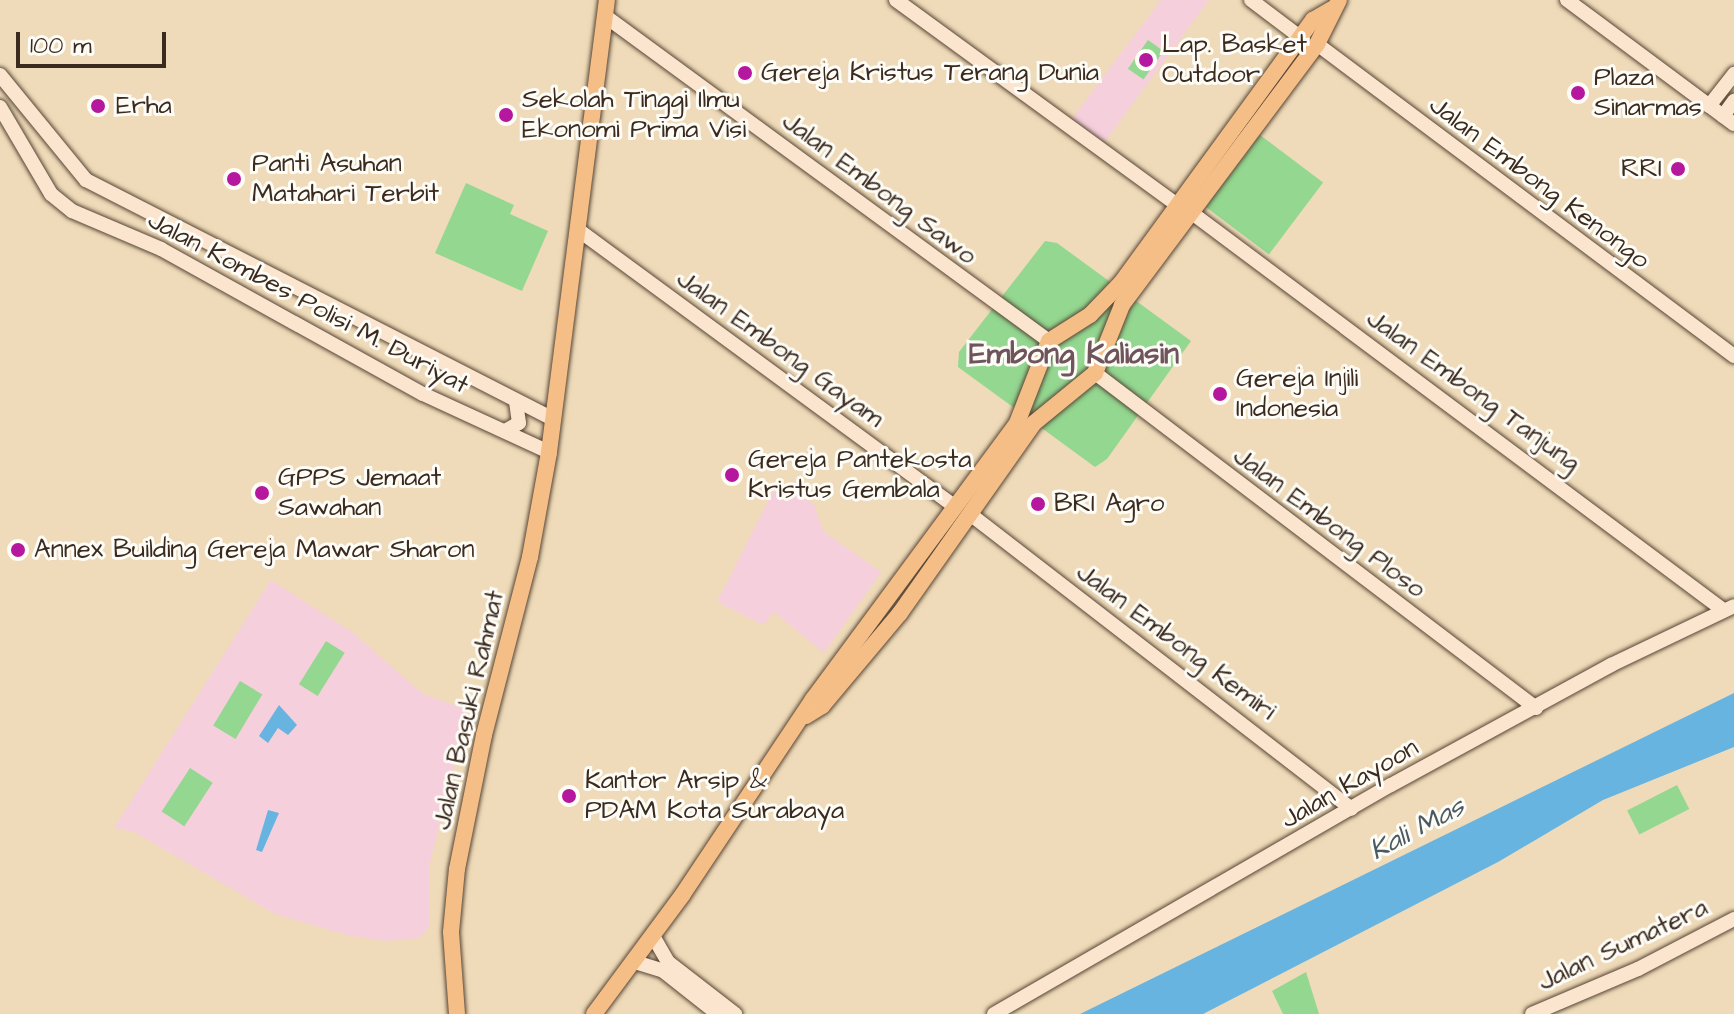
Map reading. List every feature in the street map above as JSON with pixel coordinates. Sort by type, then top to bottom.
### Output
[{"type":"main road","points":[[553,412],[596,0]]},
{"type":"main road","points":[[594,1014],[635,962],[686,884],[805,717],[962,510],[1034,423],[1095,373],[1122,305],[1300,37],[1313,20],[1336,5]]},
{"type":"main road","points":[[962,510],[1025,411],[1049,341],[1102,304],[1186,209],[1317,44],[1336,5]]},
{"type":"main road","points":[[553,412],[606,8]]},
{"type":"main road","name":"Jalan Basuki Rahmat","points":[[457,1014],[451,932],[459,859],[484,735],[530,557],[553,412]]},
{"type":"main road","points":[[585,1014],[675,889],[686,884]]},
{"type":"street","name":"Jalan Embong Tanjung","points":[[896,0],[1729,608]]},
{"type":"street","points":[[1251,0],[1300,37]]},
{"type":"street","points":[[1567,0],[1729,120],[1734,101]]},
{"type":"street","name":"Jalan Embong Sawo","points":[[606,8],[1049,341]]},
{"type":"street","name":"Jalan Embong Kenongo","points":[[1317,44],[1734,356]]},
{"type":"street","points":[[1709,106],[1734,74]]},
{"type":"street","name":"Jalan Kombes Polisi M. Duriyat","points":[[0,75],[86,180],[516,402],[553,412]]},
{"type":"street","name":"Jalan Kombes Polisi M. Duriyat","points":[[0,107],[51,194],[72,211],[161,249],[394,379],[549,452]]},
{"type":"street","name":"Jalan Embong Gayam","points":[[577,229],[962,510]]},
{"type":"street","name":"Jalan Embong Ploso","points":[[1095,373],[1536,708]]},
{"type":"street","points":[[505,431],[519,423],[516,402]]},
{"type":"street","name":"Jalan Embong Kemiri","points":[[962,510],[1351,809]]},
{"type":"street","name":"Jalan Kayoon","points":[[994,1014],[1351,809],[1729,608]]},
{"type":"street","name":"Jalan Sumatera","points":[[1532,1014],[1638,969],[1734,919]]},
{"type":"street","points":[[653,936],[668,962],[735,1014]]},
{"type":"street","points":[[635,962],[662,970],[718,1014]]},
{"type":"shaded area","points":[[1161,0],[1209,0],[1101,147],[1068,124]]},
{"type":"shaded area","points":[[778,482],[814,504],[823,531],[881,572],[824,653],[774,612],[763,625],[717,602]]},
{"type":"shaded area","points":[[271,580],[352,632],[423,694],[468,710],[429,867],[429,927],[420,938],[385,941],[347,935],[275,914],[134,832],[114,828]]},
{"type":"green space","name":"Lap. Basket Outdoor","points":[[1148,40],[1164,51],[1143,80],[1128,69]]},
{"type":"green space","points":[[1260,135],[1323,183],[1269,254],[1206,207]]},
{"type":"green space","points":[[466,183],[514,205],[510,214],[548,231],[522,291],[435,253]]},
{"type":"green space","points":[[1045,241],[1057,243],[1191,341],[1107,459],[1095,467],[958,367],[959,352]]},
{"type":"green space","points":[[326,641],[345,653],[318,696],[299,684]]},
{"type":"green space","points":[[240,681],[262,694],[236,739],[213,726]]},
{"type":"green space","points":[[190,768],[213,783],[184,826],[162,812]]},
{"type":"green space","points":[[1677,785],[1689,809],[1639,834],[1627,810]]},
{"type":"green space","points":[[1306,972],[1319,1014],[1283,1014],[1272,991]]},
{"type":"water","name":"Kali Mas","points":[[1734,693],[1734,747],[1603,800],[1498,862],[1203,1014],[1080,1014]]},
{"type":"water","points":[[279,705],[297,725],[288,735],[278,728],[268,743],[259,736]]},
{"type":"water","points":[[268,810],[279,813],[262,852],[256,850]]},
{"type":"place","name":"Lap. Basket Outdoor","points":[[1146,60]]},
{"type":"place","name":"Gereja Kristus Terang Dunia","points":[[745,73]]},
{"type":"place","name":"Plaza Sinarmas","points":[[1578,93]]},
{"type":"place","name":"Erha","points":[[98,106]]},
{"type":"place","name":"Sekolah Tinggi Ilmu Ekonomi Prima Visi","points":[[506,115]]},
{"type":"place","name":"RRI","points":[[1678,169]]},
{"type":"place","name":"Panti Asuhan Matahari Terbit","points":[[234,179]]},
{"type":"place","name":"Gereja Injili Indonesia","points":[[1220,394]]},
{"type":"place","name":"Gereja Pantekosta Kristus Gembala","points":[[732,475]]},
{"type":"place","name":"GPPS Jemaat Sawahan","points":[[262,493]]},
{"type":"place","name":"BRI Agro","points":[[1038,504]]},
{"type":"place","name":"Annex Building Gereja Mawar Sharon","points":[[18,550]]},
{"type":"place","name":"Kantor Arsip & PDAM Kota Surabaya","points":[[569,796]]},
{"type":"district","name":"Embong Kaliasin","points":[[1074,354]]}]
